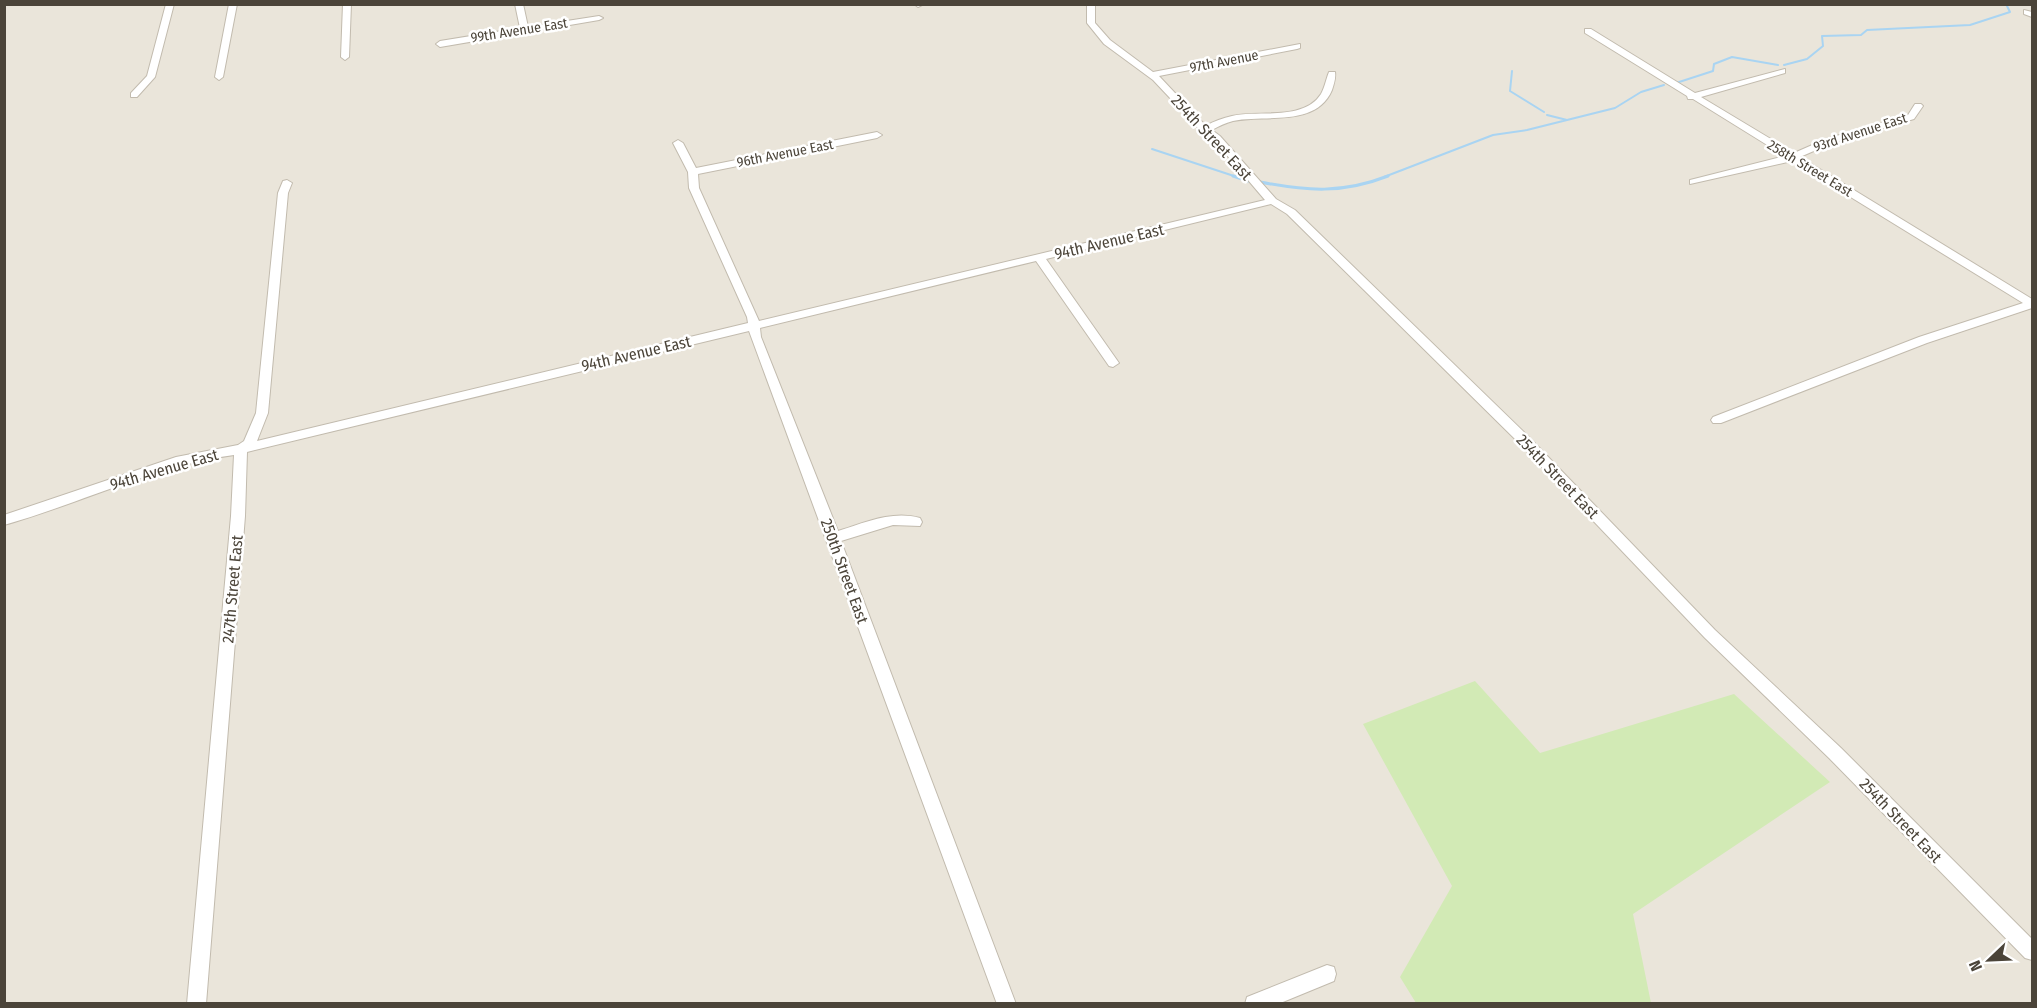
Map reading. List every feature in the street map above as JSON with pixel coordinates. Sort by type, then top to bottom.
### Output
[{"type":"street","points":[[134,95],[151,76],[170,4]]},
{"type":"street","points":[[219,77],[233,4]]},
{"type":"street","points":[[345,57],[347,4]]},
{"type":"street","points":[[519,4],[524,30]]},
{"type":"street","name":"254th Street East","points":[[1091,4],[1092,26],[1110,45],[1151,75],[1205,130],[1217,138],[1272,201],[1291,212],[1522,438],[1710,634],[1835,753],[2032,951]]},
{"type":"street","name":"99th Avenue East","points":[[440,44],[599,18]]},
{"type":"street","name":"258th Street East","points":[[1588,31],[1791,158],[2032,304]]},
{"type":"street","name":"97th Avenue","points":[[1151,75],[1297,46]]},
{"type":"street","points":[[1691,96],[1782,71]]},
{"type":"street","points":[[1205,130],[1216,121],[1233,117],[1280,116],[1307,108],[1323,99],[1332,74]]},
{"type":"street","name":"93rd Avenue East","points":[[1694,182],[1791,158],[1829,141],[1911,117],[1918,106]]},
{"type":"street","name":"96th Avenue East","points":[[693,172],[877,135]]},
{"type":"street","name":"250th Street East","points":[[678,143],[693,172],[694,188],[753,317],[752,325],[1007,1004]]},
{"type":"street","points":[[241,449],[249,444],[262,413],[283,193],[287,183]]},
{"type":"street","name":"94th Avenue East","points":[[4,520],[59,505],[148,470],[1272,201]]},
{"type":"street","points":[[1039,257],[1113,363]]},
{"type":"street","points":[[1717,420],[1923,340],[2032,304]]},
{"type":"street","name":"247th Street East","points":[[196,1004],[238,516],[241,449]]},
{"type":"street","points":[[833,538],[893,520],[915,522]]},
{"type":"street","points":[[1254,1004],[1327,974]]},
{"type":"shaded area","points":[[5,5],[2032,5],[2032,1003],[5,1003]]},
{"type":"green space","points":[[1475,681],[1540,753],[1734,694],[1830,782],[1633,914],[1651,1003],[1416,1003],[1400,977],[1452,886],[1363,724]]},
{"type":"waterway","points":[[1784,65],[1807,59],[1823,46],[1822,36],[1861,35],[1867,30],[1970,25],[2010,12],[2006,4]]},
{"type":"waterway","points":[[1676,83],[1713,71],[1714,64],[1732,57],[1778,65]]},
{"type":"waterway","points":[[1512,71],[1510,91],[1544,112]]},
{"type":"waterway","points":[[1567,120],[1615,108],[1641,92],[1664,85]]},
{"type":"waterway","points":[[1547,115],[1567,120]]},
{"type":"waterway","points":[[1384,177],[1493,135],[1527,130],[1567,120]]},
{"type":"waterway","points":[[1152,149],[1237,177]]},
{"type":"waterway","points":[[1233,176],[1248,181]]},
{"type":"waterway","points":[[1260,182],[1324,189],[1355,186],[1388,176]]}]
